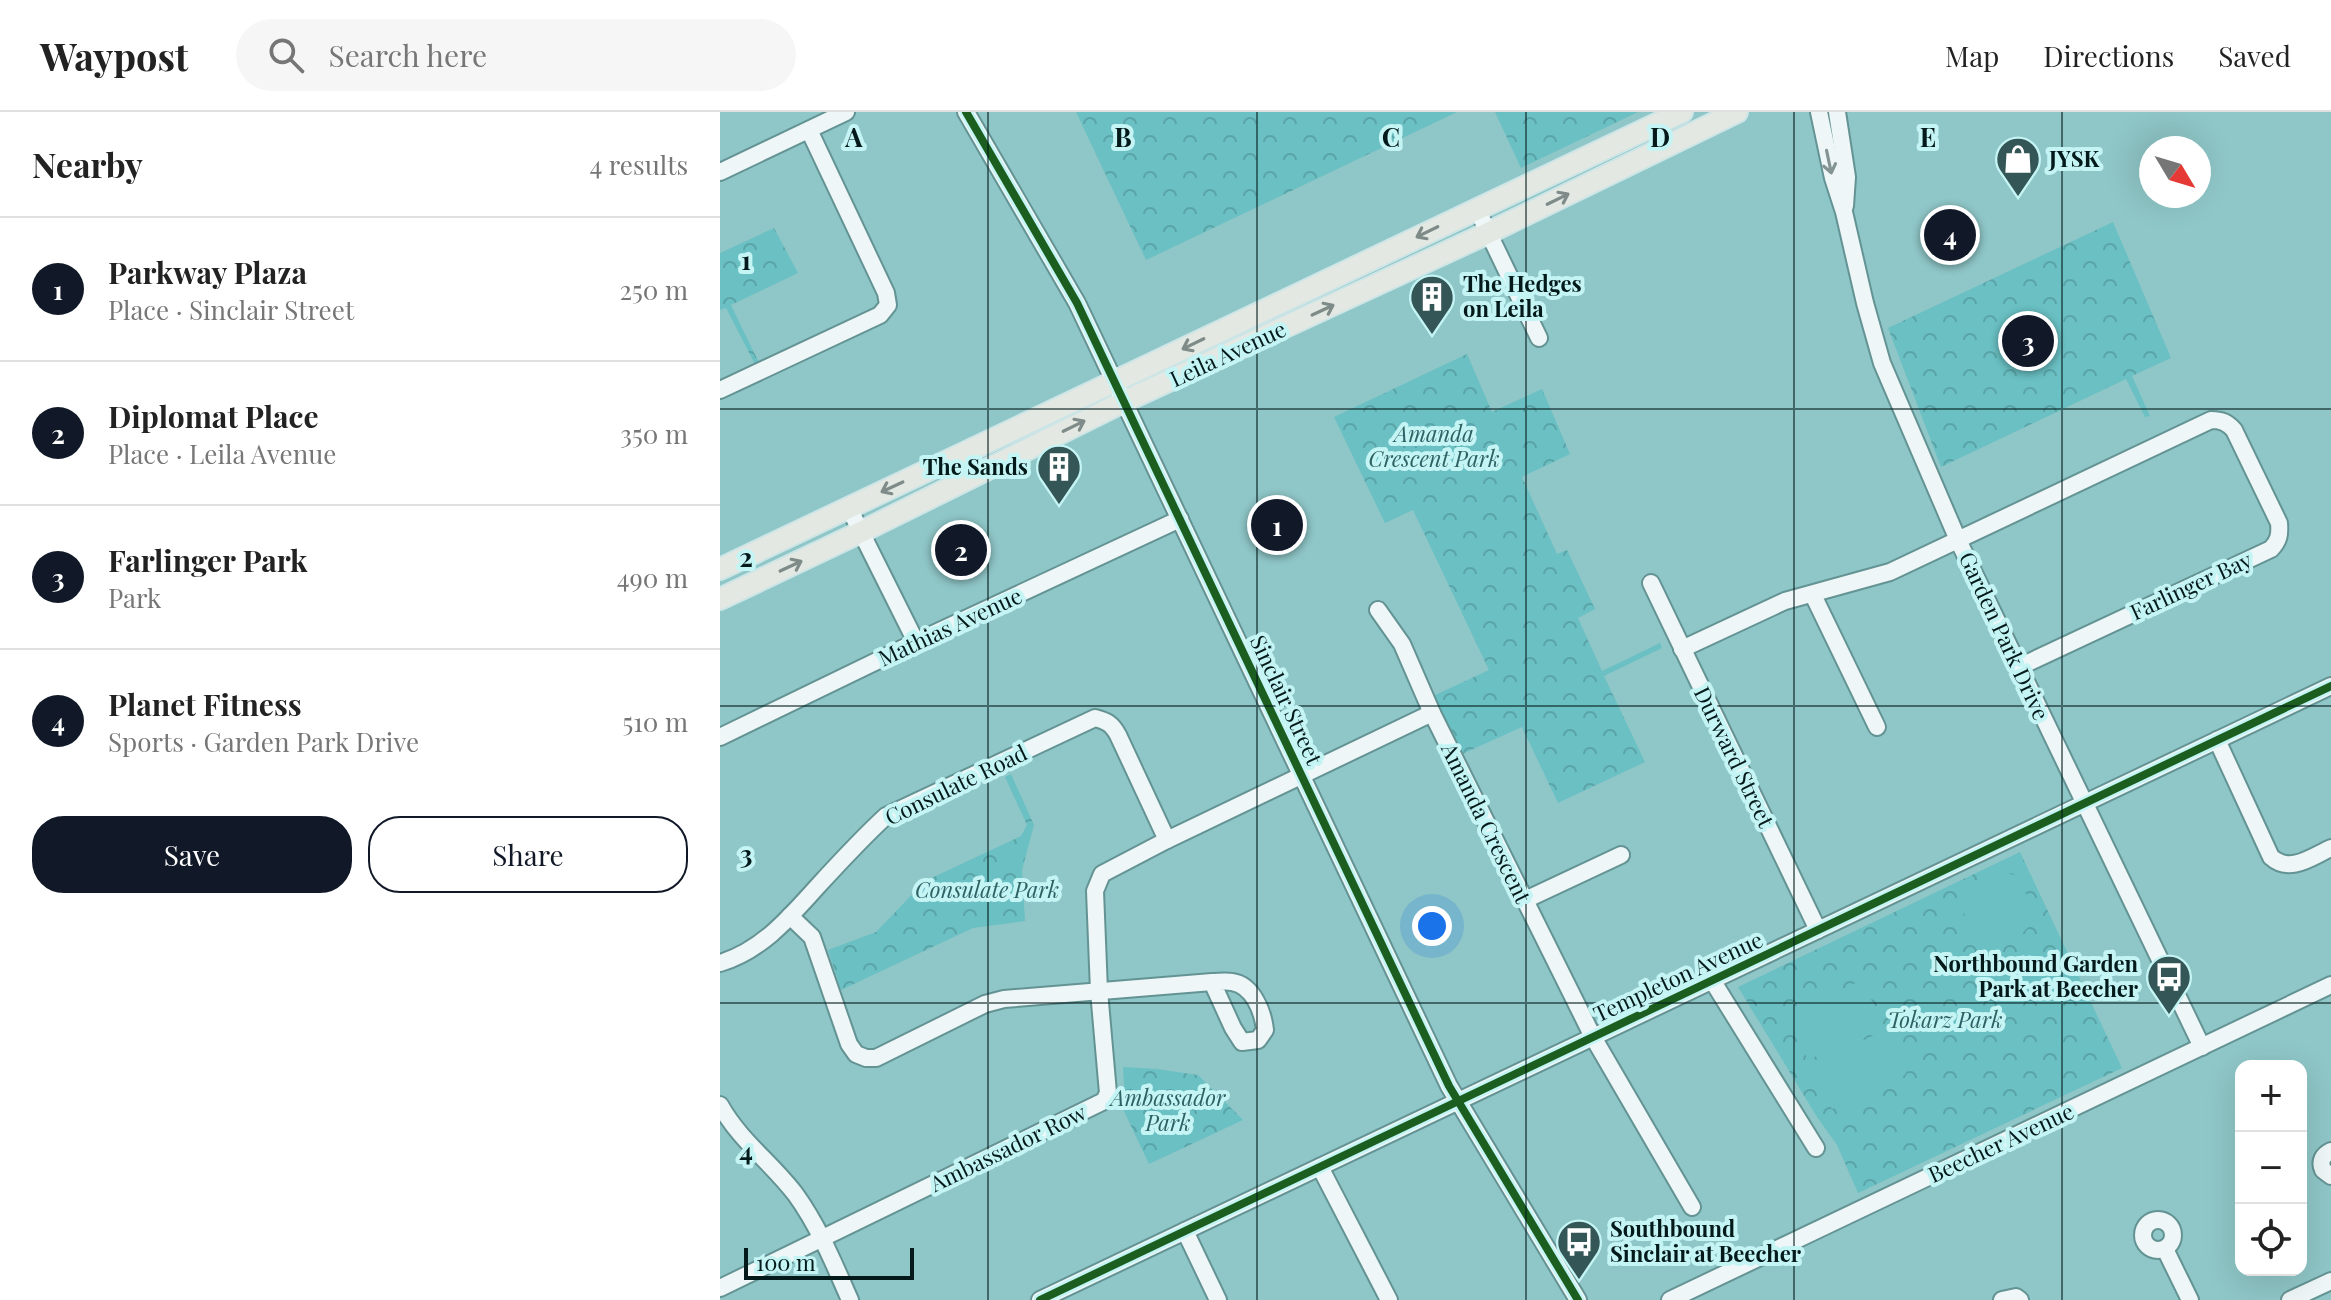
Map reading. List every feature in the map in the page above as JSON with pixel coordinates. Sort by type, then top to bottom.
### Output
[{"type":"main road","name":"Leila Avenue","points":[[720,569],[1682,112]]},
{"type":"main road","name":"Leila Avenue","points":[[720,599],[1125,401],[1488,233],[1737,112]]},
{"type":"street","points":[[720,172],[846,112]]},
{"type":"street","name":"Sinclair Street","points":[[966,112],[1077,303],[1458,1101],[1578,1300]]},
{"type":"street","name":"Garden Park Drive","points":[[1819,112],[1833,178],[1882,363],[1958,540],[2202,1047]]},
{"type":"street","name":"Garden Park Drive","points":[[1837,112],[1847,177],[1844,212]]},
{"type":"street","points":[[720,390],[880,315],[888,305],[886,293],[809,130]]},
{"type":"street","points":[[1477,209],[1539,338]]},
{"type":"street","name":"Farlinger Bay","points":[[1682,649],[1785,601],[1890,572],[2211,420],[2228,423],[2279,523],[2277,543],[2271,549],[2019,667]]},
{"type":"street","points":[[849,508],[916,642]]},
{"type":"street","name":"Mathias Avenue","points":[[720,737],[1180,519]]},
{"type":"street","name":"Durward Street","points":[[1651,583],[1818,930]]},
{"type":"street","points":[[1813,595],[1877,727]]},
{"type":"street","name":"Amanda Crescent","points":[[1378,610],[1402,644],[1432,713],[1593,1037],[1692,1207]]},
{"type":"street","name":"Templeton Avenue","points":[[1040,1300],[2331,686]]},
{"type":"street","name":"Ambassador Row","points":[[720,1288],[1104,1101],[1108,1093],[1099,991],[1095,891],[1098,881],[1109,869],[1432,713]]},
{"type":"street","name":"Consulate Road","points":[[720,963],[749,951],[763,941],[886,816],[1095,718],[1112,725],[1118,735],[1167,840]]},
{"type":"street","points":[[2217,740],[2271,857],[2279,864],[2291,866],[2331,848]]},
{"type":"street","points":[[1525,900],[1621,855]]},
{"type":"street","points":[[790,916],[812,937],[849,1044],[856,1054],[866,1058],[885,1054],[985,1004],[1016,998],[1212,982]]},
{"type":"street","points":[[1712,980],[1816,1148]]},
{"type":"street","name":"Beecher Avenue","points":[[1670,1300],[2331,985]]},
{"type":"street","points":[[720,1105],[725,1127],[776,1171],[797,1196],[822,1239],[850,1300]]},
{"type":"street","points":[[2331,1151],[2325,1154],[2321,1162],[2323,1170],[2331,1176]]},
{"type":"street","points":[[1320,1167],[1389,1300]]},
{"type":"street","points":[[1185,1231],[1218,1300]]},
{"type":"street","points":[[2165,1249],[2190,1300]]},
{"type":"street","points":[[2290,1300],[2331,1281]]},
{"type":"street","points":[[2002,1300],[2016,1297],[2020,1300]]},
{"type":"green space","points":[[1076,112],[1457,112],[1146,260]]},
{"type":"green space","points":[[1495,112],[1638,112],[1521,168]]},
{"type":"green space","points":[[2113,222],[2171,358],[2132,376],[2150,416],[2145,417],[2126,379],[1941,467],[1888,328]]},
{"type":"green space","points":[[774,228],[798,273],[731,305],[759,363],[755,364],[726,308],[720,310],[720,253]]},
{"type":"green space","name":"Amanda Crescent Park","points":[[1467,354],[1492,412],[1542,389],[1570,454],[1522,477],[1557,554],[1567,550],[1595,609],[1578,618],[1602,671],[1660,643],[1662,648],[1604,676],[1645,762],[1558,803],[1522,727],[1460,755],[1431,697],[1489,670],[1413,510],[1385,523],[1334,417]]},
{"type":"green space","name":"Consulate Park","points":[[1011,774],[1034,825],[1022,870],[1025,921],[973,928],[841,990],[828,950],[876,932],[925,881],[1021,836],[1027,825],[1005,777]]},
{"type":"green space","name":"Tokarz Park","points":[[2020,852],[2122,1068],[1858,1193],[1837,1145],[1738,987]]},
{"type":"green space","points":[[2008,873],[2018,876],[2035,914],[2020,935],[2008,944],[1996,946],[1975,936],[1964,914],[1964,903],[1972,891]]},
{"type":"green space","points":[[1862,980],[1883,1025],[1808,1060],[1787,1015]]},
{"type":"green space","points":[[1885,1030],[1906,1074],[1832,1109],[1811,1065]]},
{"type":"green space","name":"Ambassador Park","points":[[1123,1067],[1198,1075],[1243,1120],[1149,1164],[1121,1105]]},
{"type":"cycle path","points":[[966,112],[1077,303],[1449,1086],[1578,1300]]},
{"type":"cycle path","points":[[1040,1300],[2331,686]]},
{"type":"place","name":"JYSK","points":[[2018,198]]},
{"type":"place","name":"Planet Fitness","points":[[1950,235]]},
{"type":"place","name":"The Hedges on Leila","points":[[1432,336]]},
{"type":"place","name":"Farlinger Park","points":[[2028,341]]},
{"type":"place","name":"The Sands","points":[[1059,506]]},
{"type":"place","name":"Parkway Plaza","points":[[1277,525]]},
{"type":"place","name":"Diplomat Place","points":[[961,550]]},
{"type":"place","name":"Northbound Garden Park at Beecher","points":[[2169,1016]]},
{"type":"place","name":"Southbound Sinclair at Beecher","points":[[1579,1281]]}]
